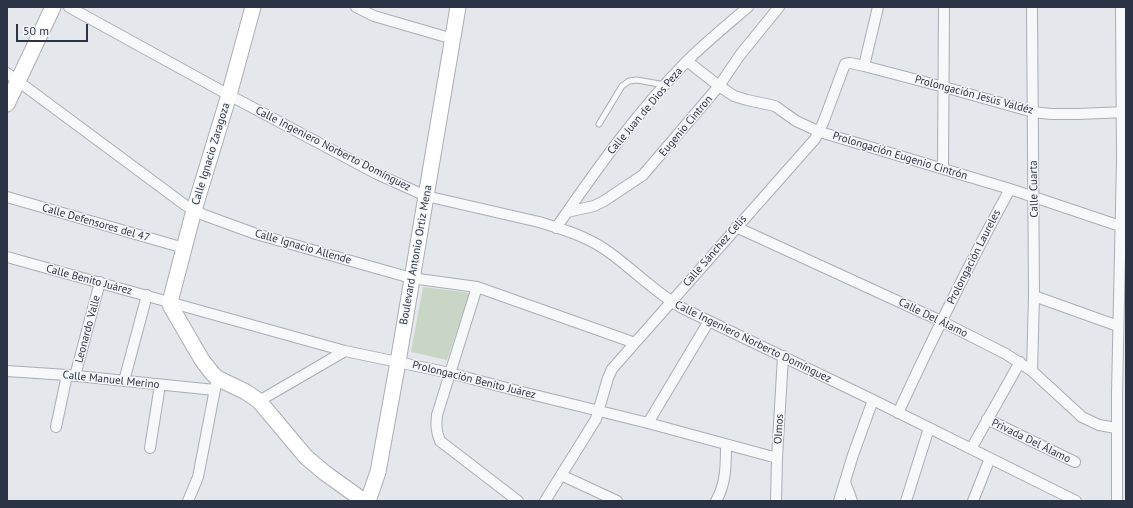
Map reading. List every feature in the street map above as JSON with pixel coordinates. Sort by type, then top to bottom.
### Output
[{"type":"street","points":[[7,104],[12,77],[53,7]]},
{"type":"street","name":"Calle Ingeniero Norberto Domínguez","points":[[69,7],[377,174],[426,196],[538,222],[582,237],[606,250],[671,302],[1076,501]]},
{"type":"street","name":"Calle Ignacio Zaragoza","points":[[170,302],[194,210],[229,95],[253,7]]},
{"type":"street","points":[[356,7],[374,16],[453,39]]},
{"type":"street","name":"Boulevard Antonio Ortiz Mena","points":[[368,501],[378,472],[458,7]]},
{"type":"street","name":"Calle Juan de Dios Peza","points":[[556,228],[626,133],[665,85],[687,61],[748,7]]},
{"type":"street","name":"Eugenio Cintron","points":[[567,212],[594,206],[643,175],[719,86],[740,55],[779,7]]},
{"type":"street","points":[[864,66],[878,7]]},
{"type":"street","points":[[943,168],[944,7]]},
{"type":"street","name":"Calle Cuarta","points":[[1032,7],[1034,196],[1032,372]]},
{"type":"street","points":[[1117,501],[1116,428],[1121,393],[1118,326],[1123,228],[1124,112],[1121,7]]},
{"type":"street","name":"Prolongación Eugenio Cintrón","points":[[687,61],[719,86],[740,98],[775,106],[796,121],[820,132],[1034,196],[1123,228]]},
{"type":"street","name":"Prolongación Jesús Valdéz","points":[[847,63],[944,87],[1033,112],[1051,114],[1124,112]]},
{"type":"street","name":"Calle Sánchez Celis","points":[[545,501],[591,429],[612,370],[736,227],[815,139],[820,132],[843,66],[847,63]]},
{"type":"street","name":"Calle Ignacio Allende","points":[[12,77],[194,210],[230,226],[411,278],[477,287],[635,343]]},
{"type":"street","name":"Prolongación Laureles","points":[[898,413],[941,321],[1010,189]]},
{"type":"street","name":"Calle Defensores del 47","points":[[7,197],[184,248]]},
{"type":"street","name":"Calle Del Álamo","points":[[736,227],[941,321],[1020,362],[1082,418],[1099,425],[1116,428]]},
{"type":"street","name":"Calle Benito Juárez","points":[[7,258],[170,302]]},
{"type":"street","name":"Leonardo Valle","points":[[56,427],[100,282]]},
{"type":"street","points":[[477,287],[437,415],[437,433],[440,441],[518,501]]},
{"type":"street","points":[[124,382],[147,296]]},
{"type":"street","points":[[1034,296],[1118,326]]},
{"type":"street","points":[[170,302],[172,309],[216,384],[198,477],[188,501]]},
{"type":"street","name":"Prolongación Benito Juárez","points":[[170,302],[235,322],[345,351],[450,373],[599,410],[777,458]]},
{"type":"street","points":[[648,423],[709,321]]},
{"type":"street","points":[[259,402],[345,351]]},
{"type":"street","name":"Olmos","points":[[776,501],[783,356]]},
{"type":"street","points":[[971,449],[1020,362]]},
{"type":"street","name":"Calle Manuel Merino","points":[[7,371],[160,385],[216,384]]},
{"type":"street","points":[[216,384],[246,392],[259,402],[306,457],[325,474],[364,501]]},
{"type":"street","points":[[150,448],[160,385]]},
{"type":"street","points":[[839,501],[855,449],[873,400]]},
{"type":"street","name":"Privada Del Álamo","points":[[987,419],[1074,462]]},
{"type":"street","points":[[906,501],[929,428]]},
{"type":"street","points":[[716,501],[721,490],[724,477],[726,445]]},
{"type":"street","points":[[973,501],[990,458]]},
{"type":"street","points":[[561,475],[617,501]]},
{"type":"street","points":[[845,482],[852,501]]},
{"type":"lane","points":[[599,124],[622,86],[629,81],[638,80],[665,85]]},
{"type":"green space","points":[[423,287],[470,293],[447,360],[411,352]]}]
